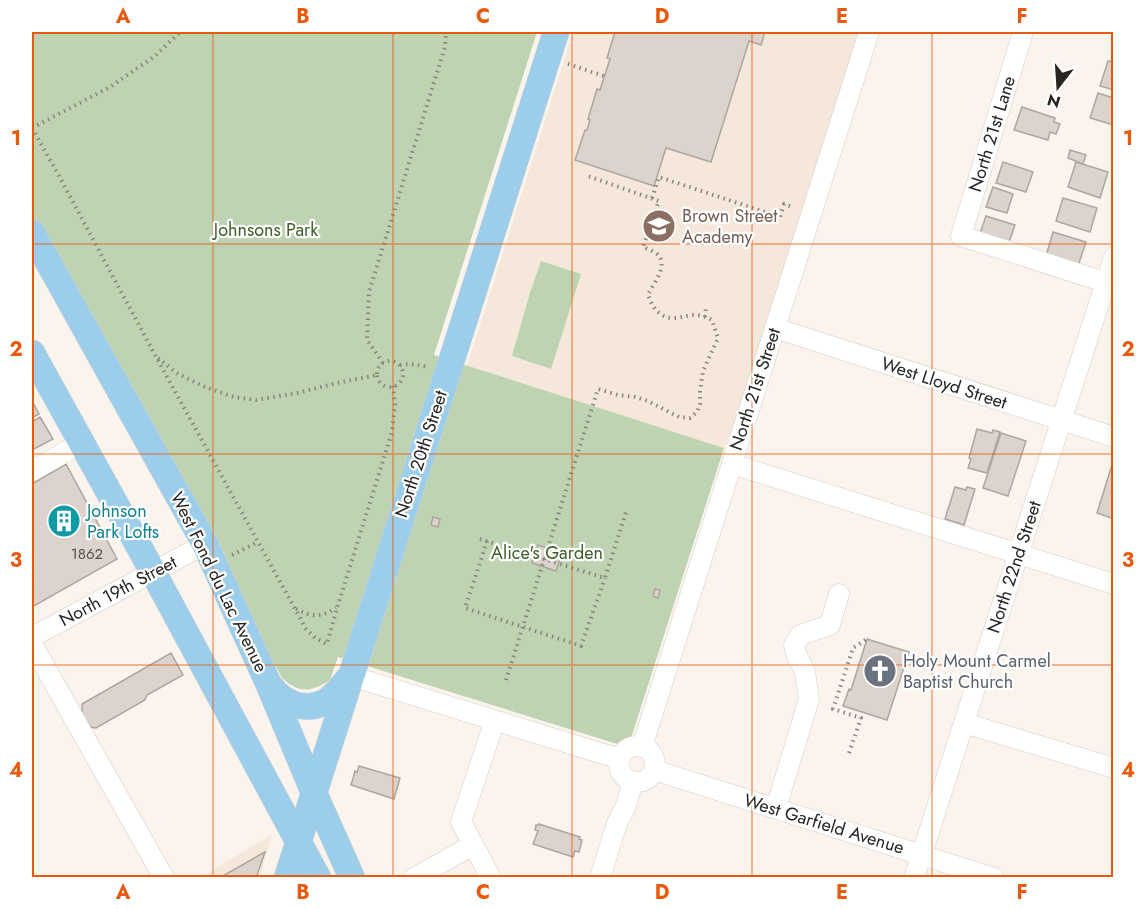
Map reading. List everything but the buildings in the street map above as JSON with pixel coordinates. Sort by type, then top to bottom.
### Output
[{"type":"main road","name":"North 20th Street","points":[[287,878],[556,32]]},
{"type":"main road","name":"West Fond du Lac Avenue","points":[[32,233],[205,544],[352,878]]},
{"type":"main road","points":[[32,353],[318,878]]},
{"type":"main road","points":[[269,685],[277,695],[290,703],[304,706],[314,705],[326,701],[351,676]]},
{"type":"street","name":"North 21st Street","points":[[642,747],[869,32]]},
{"type":"street","name":"North 21st Lane","points":[[1023,32],[960,236],[1109,284]]},
{"type":"street","name":"North 22nd Street","points":[[914,878],[1061,420],[1109,284],[1113,257]]},
{"type":"street","name":"West Lloyd Street","points":[[775,328],[1113,437]]},
{"type":"street","points":[[32,471],[81,443]]},
{"type":"street","points":[[732,464],[1113,584]]},
{"type":"street","name":"North 19th Street","points":[[32,637],[205,544]]},
{"type":"street","points":[[776,808],[809,699],[805,672],[794,645],[800,634],[830,625],[839,594]]},
{"type":"street","points":[[32,644],[165,878]]},
{"type":"street","points":[[351,676],[620,759]]},
{"type":"street","points":[[491,878],[461,822],[495,720]]},
{"type":"street","points":[[964,723],[1113,765]]},
{"type":"street","points":[[642,747],[654,759],[654,770],[648,779],[633,782],[620,770],[620,759],[627,750],[642,747]]},
{"type":"street","name":"West Garfield Avenue","points":[[654,770],[994,878]]},
{"type":"street","points":[[600,878],[633,782]]},
{"type":"street","points":[[414,878],[473,845]]},
{"type":"path","points":[[180,32],[155,56],[110,87],[32,128],[154,355],[306,629],[315,638],[327,644],[392,432],[395,404],[393,386]]},
{"type":"path","points":[[383,363],[367,340],[369,292],[445,47],[446,32]]},
{"type":"path","points":[[568,64],[604,76]]},
{"type":"path","points":[[506,680],[598,389],[642,399],[680,417],[690,418],[697,412],[700,404],[703,371],[718,338],[712,320],[694,315],[665,317],[656,311],[651,303],[648,294],[660,273],[662,263],[657,254],[643,247],[659,201],[585,175]]},
{"type":"path","points":[[652,198],[659,177],[780,217],[784,204],[793,207]]},
{"type":"path","points":[[705,317],[706,307]]},
{"type":"path","points":[[154,355],[178,374],[205,387],[234,397],[256,400],[377,375]]},
{"type":"path","points":[[400,365],[403,373],[400,381],[393,386],[385,386],[381,383],[377,375],[383,363],[392,361],[400,365],[407,363],[433,368]]},
{"type":"path","points":[[487,541],[465,608],[581,646],[626,512]]},
{"type":"path","points":[[480,539],[604,578]]},
{"type":"path","points":[[234,565],[230,556],[258,542]]},
{"type":"path","points":[[295,609],[317,616],[327,614],[337,608]]},
{"type":"path","points":[[849,753],[861,718],[833,709],[853,648],[867,639]]},
{"type":"shaded area","name":"Brown Street Academy","points":[[573,32],[869,32],[775,328],[724,448],[467,366]]},
{"type":"shaded area","points":[[272,834],[260,877],[202,877]]},
{"type":"green space","name":"Johnsons Park","points":[[32,32],[537,32],[434,355],[724,448],[632,735],[624,745],[338,657],[330,680],[317,687],[300,689],[282,678],[32,217]]},
{"type":"green space","points":[[541,261],[581,274],[551,369],[512,356]]},
{"type":"place","name":"Brown Street Academy","points":[[659,226]]},
{"type":"place","name":"Johnson Park Lofts","points":[[64,521]]},
{"type":"place","name":"Holy Mount Carmel Baptist Church","points":[[880,671]]},
{"type":"park label","name":"Alice's Garden","points":[[547,553]]}]
